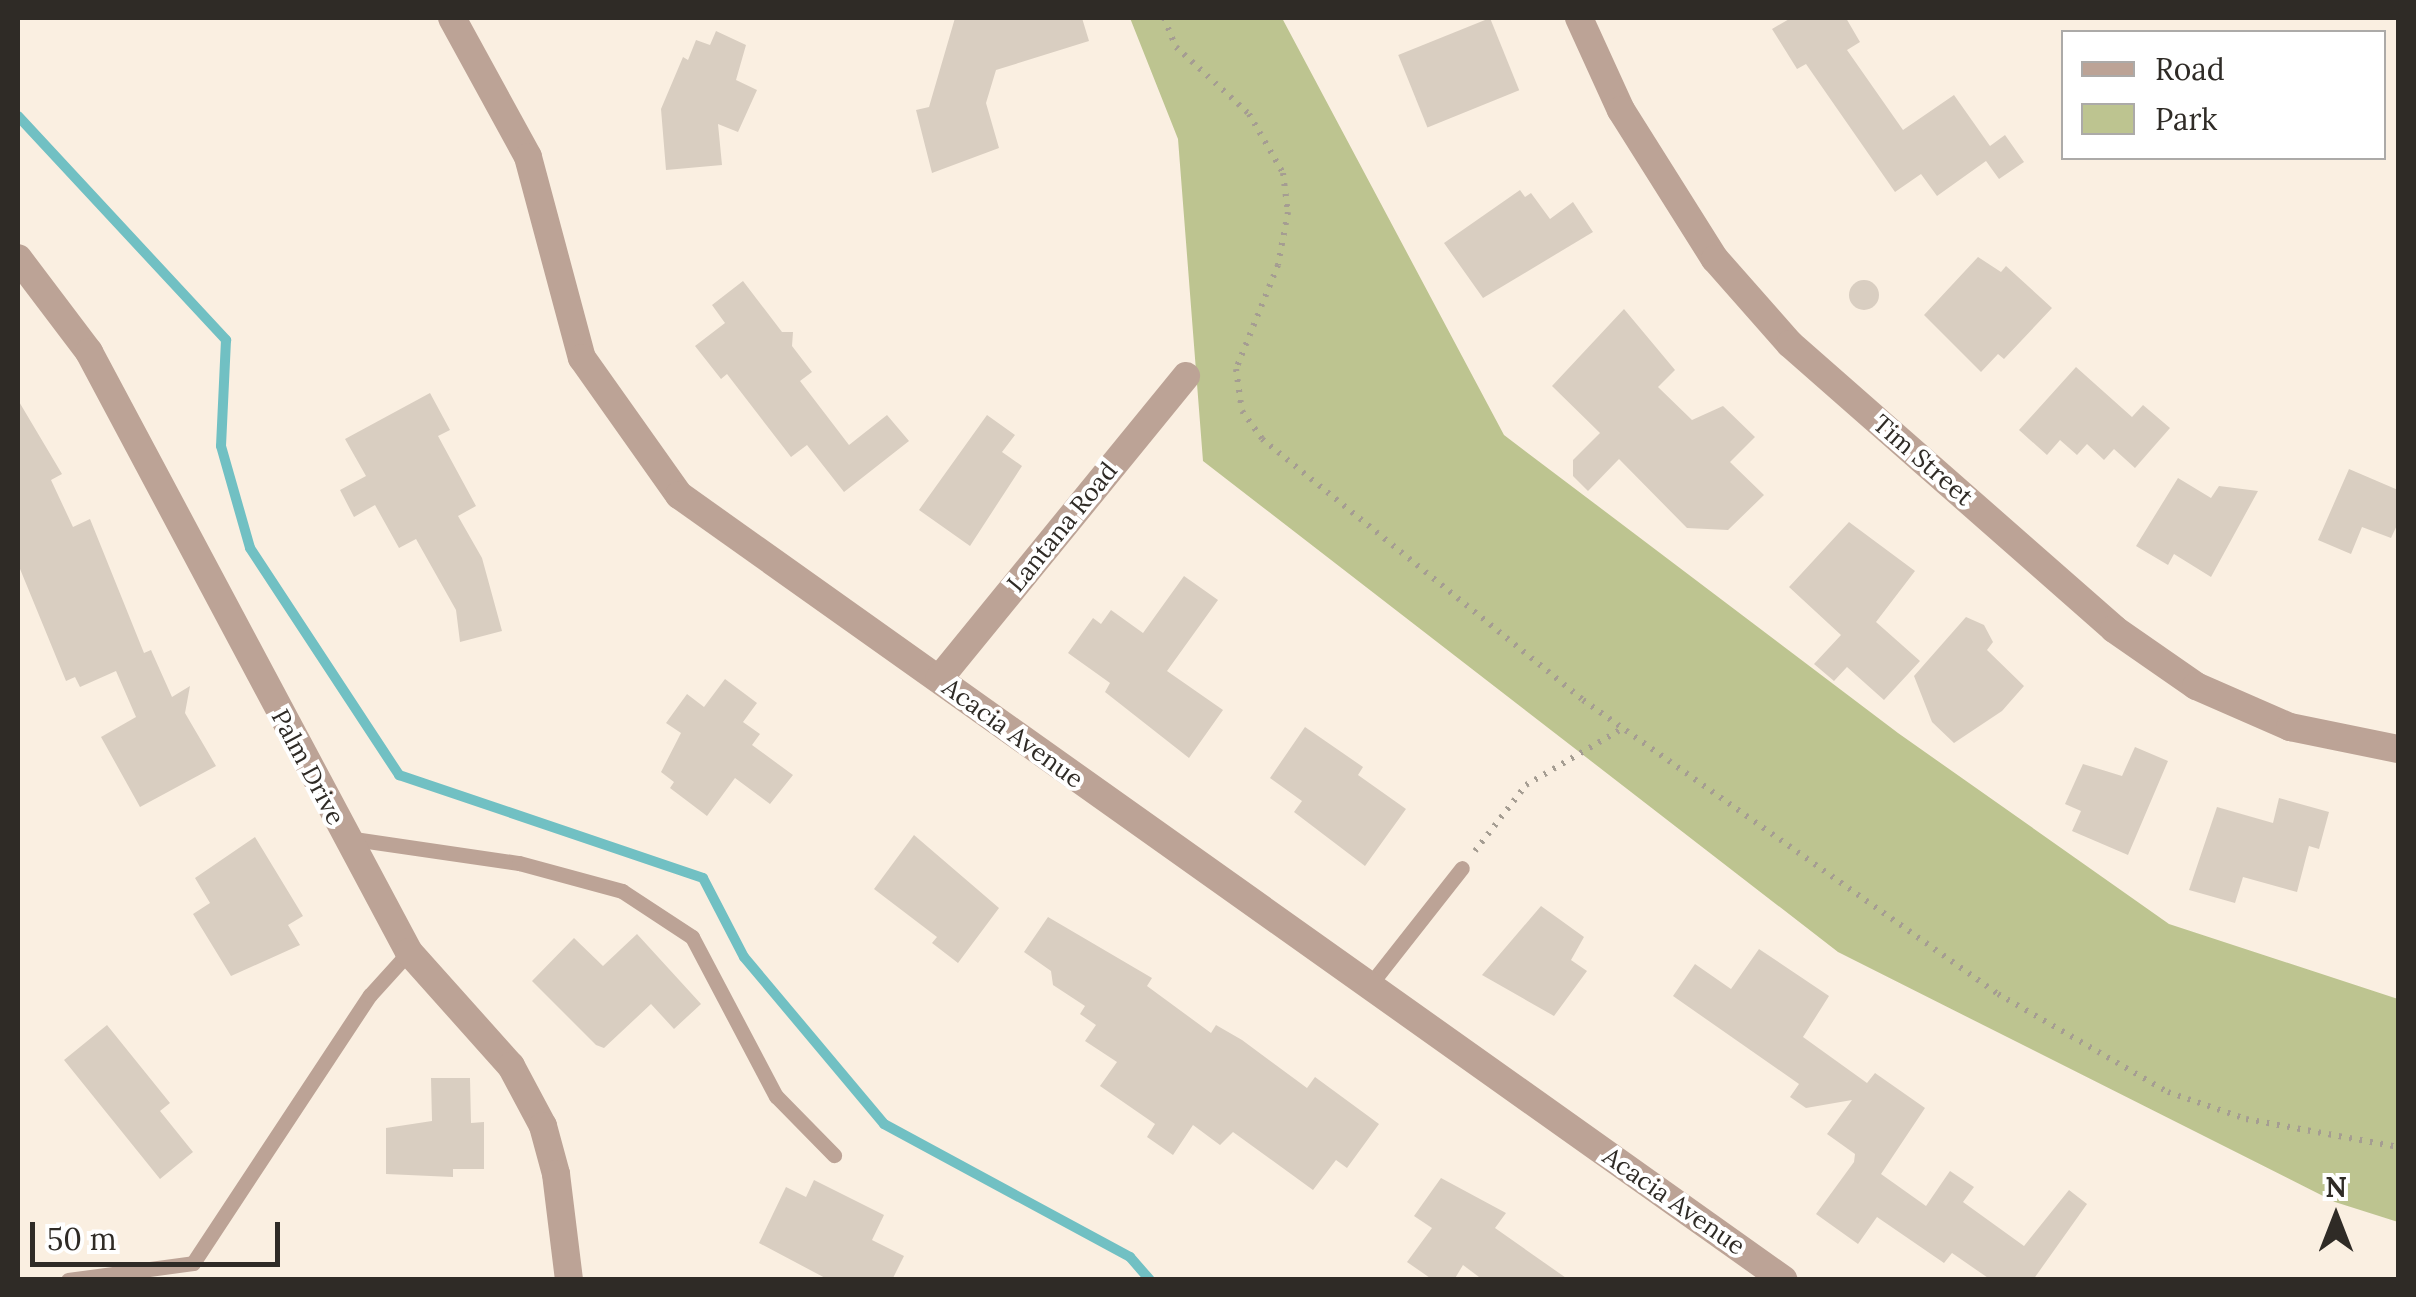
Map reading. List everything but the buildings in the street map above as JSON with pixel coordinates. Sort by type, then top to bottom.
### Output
[{"type":"street","name":"Acacia Avenue","points":[[452,18],[528,156],[582,358],[610,406],[678,495],[1784,1280]]},
{"type":"street","name":"Tim Street","points":[[1579,18],[1621,110],[1714,259],[1790,344],[2114,628],[2196,686],[2290,726],[2398,750]]},
{"type":"street","name":"Palm Drive","points":[[18,258],[89,352],[409,952],[511,1066],[543,1126],[556,1174],[569,1280]]},
{"type":"street","name":"Lantana Road","points":[[939,679],[1186,376]]},
{"type":"lane","points":[[347,838],[519,862],[622,891],[692,937],[776,1096],[834,1154]]},
{"type":"lane","points":[[1369,986],[1462,868]]},
{"type":"lane","points":[[68,1280],[193,1263],[370,995],[409,952]]},
{"type":"path","points":[[1164,18],[1176,47],[1249,114],[1283,173],[1288,212],[1278,265],[1236,370],[1242,411],[1262,438],[1623,728],[1998,994],[2168,1092],[2246,1119],[2398,1147]]},
{"type":"path","points":[[1462,868],[1526,784],[1623,728]]},
{"type":"green space","points":[[1130,18],[1282,18],[1504,435],[1898,733],[2169,924],[2398,999],[2398,1222],[2335,1202],[1838,952],[1203,461],[1178,139]]},
{"type":"waterway","points":[[18,116],[226,340],[221,446],[250,548],[399,775],[703,878],[744,957],[884,1124],[1130,1257],[1150,1280]]}]
